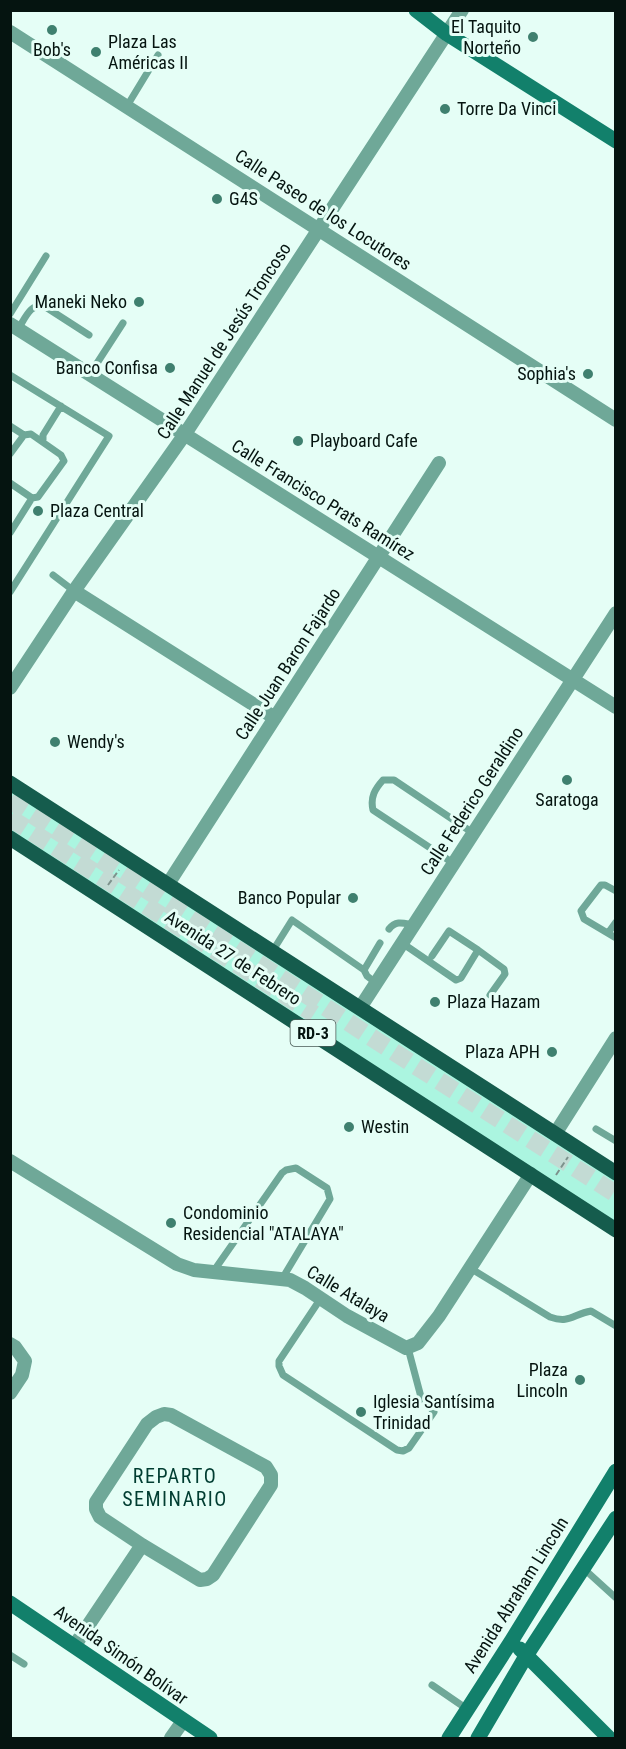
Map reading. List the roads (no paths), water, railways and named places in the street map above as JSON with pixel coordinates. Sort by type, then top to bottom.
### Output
[{"type":"main road","points":[[416,10],[447,34],[615,141]]},
{"type":"main road","name":"Avenida 27 de Febrero","points":[[10,783],[615,1173]]},
{"type":"main road","name":"Avenida 27 de Febrero","points":[[10,838],[549,1185],[615,1230]]},
{"type":"main road","name":"Avenida Abraham Lincoln","points":[[449,1738],[615,1471]]},
{"type":"main road","points":[[478,1738],[526,1656],[615,1518]]},
{"type":"main road","name":"Avenida Simón Bolívar","points":[[10,1603],[210,1738]]},
{"type":"main road","points":[[512,1640],[609,1738]]},
{"type":"street","name":"Calle Manuel de Jesús Troncoso","points":[[10,688],[74,591],[185,434],[462,10]]},
{"type":"street","name":"Calle Paseo de los Locutores","points":[[10,32],[319,228],[615,420]]},
{"type":"street","name":"Calle Francisco Prats Ramírez","points":[[14,326],[615,707]]},
{"type":"street","name":"Calle Juan Baron Fajardo","points":[[168,884],[439,463]]},
{"type":"street","points":[[74,591],[275,718]]},
{"type":"street","name":"Calle Federico Geraldino","points":[[360,1008],[615,613]]},
{"type":"street","points":[[555,1134],[615,1038]]},
{"type":"street","name":"Calle Atalaya","points":[[10,1161],[177,1264],[194,1270],[290,1280],[347,1316],[408,1348]]},
{"type":"street","points":[[408,1348],[418,1343],[439,1316],[531,1174]]},
{"type":"street","points":[[10,1344],[25,1360],[22,1376],[10,1393]]},
{"type":"street","points":[[171,1415],[266,1467],[271,1475],[271,1485],[213,1575],[207,1579],[200,1580],[142,1545],[100,1517],[96,1509],[96,1502],[147,1424],[156,1417],[171,1415]]},
{"type":"street","points":[[75,1646],[142,1545]]},
{"type":"street","points":[[171,1738],[183,1721]]},
{"type":"lane","points":[[127,106],[158,55]]},
{"type":"lane","points":[[10,314],[46,256]]},
{"type":"lane","points":[[14,326],[38,305],[44,306],[88,334]]},
{"type":"lane","points":[[90,374],[123,323]]},
{"type":"lane","points":[[10,375],[109,436],[10,592]]},
{"type":"lane","points":[[43,440],[43,435],[61,406]]},
{"type":"lane","points":[[10,426],[24,435],[31,434],[43,440],[64,460],[41,495],[32,498],[10,533]]},
{"type":"lane","points":[[10,454],[24,435]]},
{"type":"lane","points":[[10,483],[32,498]]},
{"type":"lane","points":[[53,575],[74,591]]},
{"type":"lane","points":[[453,863],[373,810],[371,801],[375,789],[383,780],[394,780],[473,833]]},
{"type":"lane","points":[[615,891],[605,885],[600,885],[581,911],[584,919],[615,938]]},
{"type":"lane","points":[[272,952],[292,920],[364,970],[367,976],[376,983]]},
{"type":"lane","points":[[389,929],[393,924],[400,922],[413,925]]},
{"type":"lane","points":[[608,933],[615,922]]},
{"type":"lane","points":[[432,956],[449,931],[478,950],[504,969],[505,974],[490,995]]},
{"type":"lane","points":[[364,970],[380,943]]},
{"type":"lane","points":[[402,944],[456,980],[461,978],[478,950]]},
{"type":"lane","points":[[596,1129],[615,1141]]},
{"type":"lane","points":[[213,1272],[282,1173],[296,1168],[327,1188],[330,1199],[282,1279]]},
{"type":"lane","points":[[470,1268],[550,1317],[570,1320],[591,1311],[615,1326]]},
{"type":"lane","points":[[321,1298],[279,1361],[280,1371],[397,1450],[403,1451],[410,1448],[434,1413],[421,1397],[408,1348]]},
{"type":"lane","points":[[583,1568],[615,1598]]},
{"type":"lane","points":[[10,1655],[24,1665]]},
{"type":"lane","points":[[432,1685],[468,1709]]},
{"type":"tunnel","points":[[10,800],[377,1041],[616,1194]]},
{"type":"tunnel","points":[[10,818],[314,1014]]},
{"type":"place","name":"Bob's","points":[[52,30]]},
{"type":"place","name":"El Taquito Norteño","points":[[533,37]]},
{"type":"place","name":"Plaza Las Américas II","points":[[96,52]]},
{"type":"place","name":"Torre Da Vinci","points":[[445,109]]},
{"type":"place","name":"G4S","points":[[217,199]]},
{"type":"place","name":"Maneki Neko","points":[[139,302]]},
{"type":"place","name":"Banco Confisa","points":[[170,368]]},
{"type":"place","name":"Sophia's","points":[[588,374]]},
{"type":"place","name":"Playboard Cafe","points":[[298,441]]},
{"type":"place","name":"Plaza Central","points":[[38,511]]},
{"type":"place","name":"Wendy's","points":[[55,742]]},
{"type":"place","name":"Saratoga","points":[[567,780]]},
{"type":"place","name":"Banco Popular","points":[[353,898]]},
{"type":"place","name":"Plaza Hazam","points":[[435,1002]]},
{"type":"place","name":"Plaza APH","points":[[552,1052]]},
{"type":"place","name":"Westin","points":[[349,1127]]},
{"type":"place","name":"Condominio Residencial \"ATALAYA\"","points":[[171,1223]]},
{"type":"place","name":"Plaza Lincoln","points":[[580,1380]]},
{"type":"place","name":"Iglesia Santísima Trinidad","points":[[361,1412]]},
{"type":"district","name":"REPARTO SEMINARIO","points":[[175,1488]]}]
